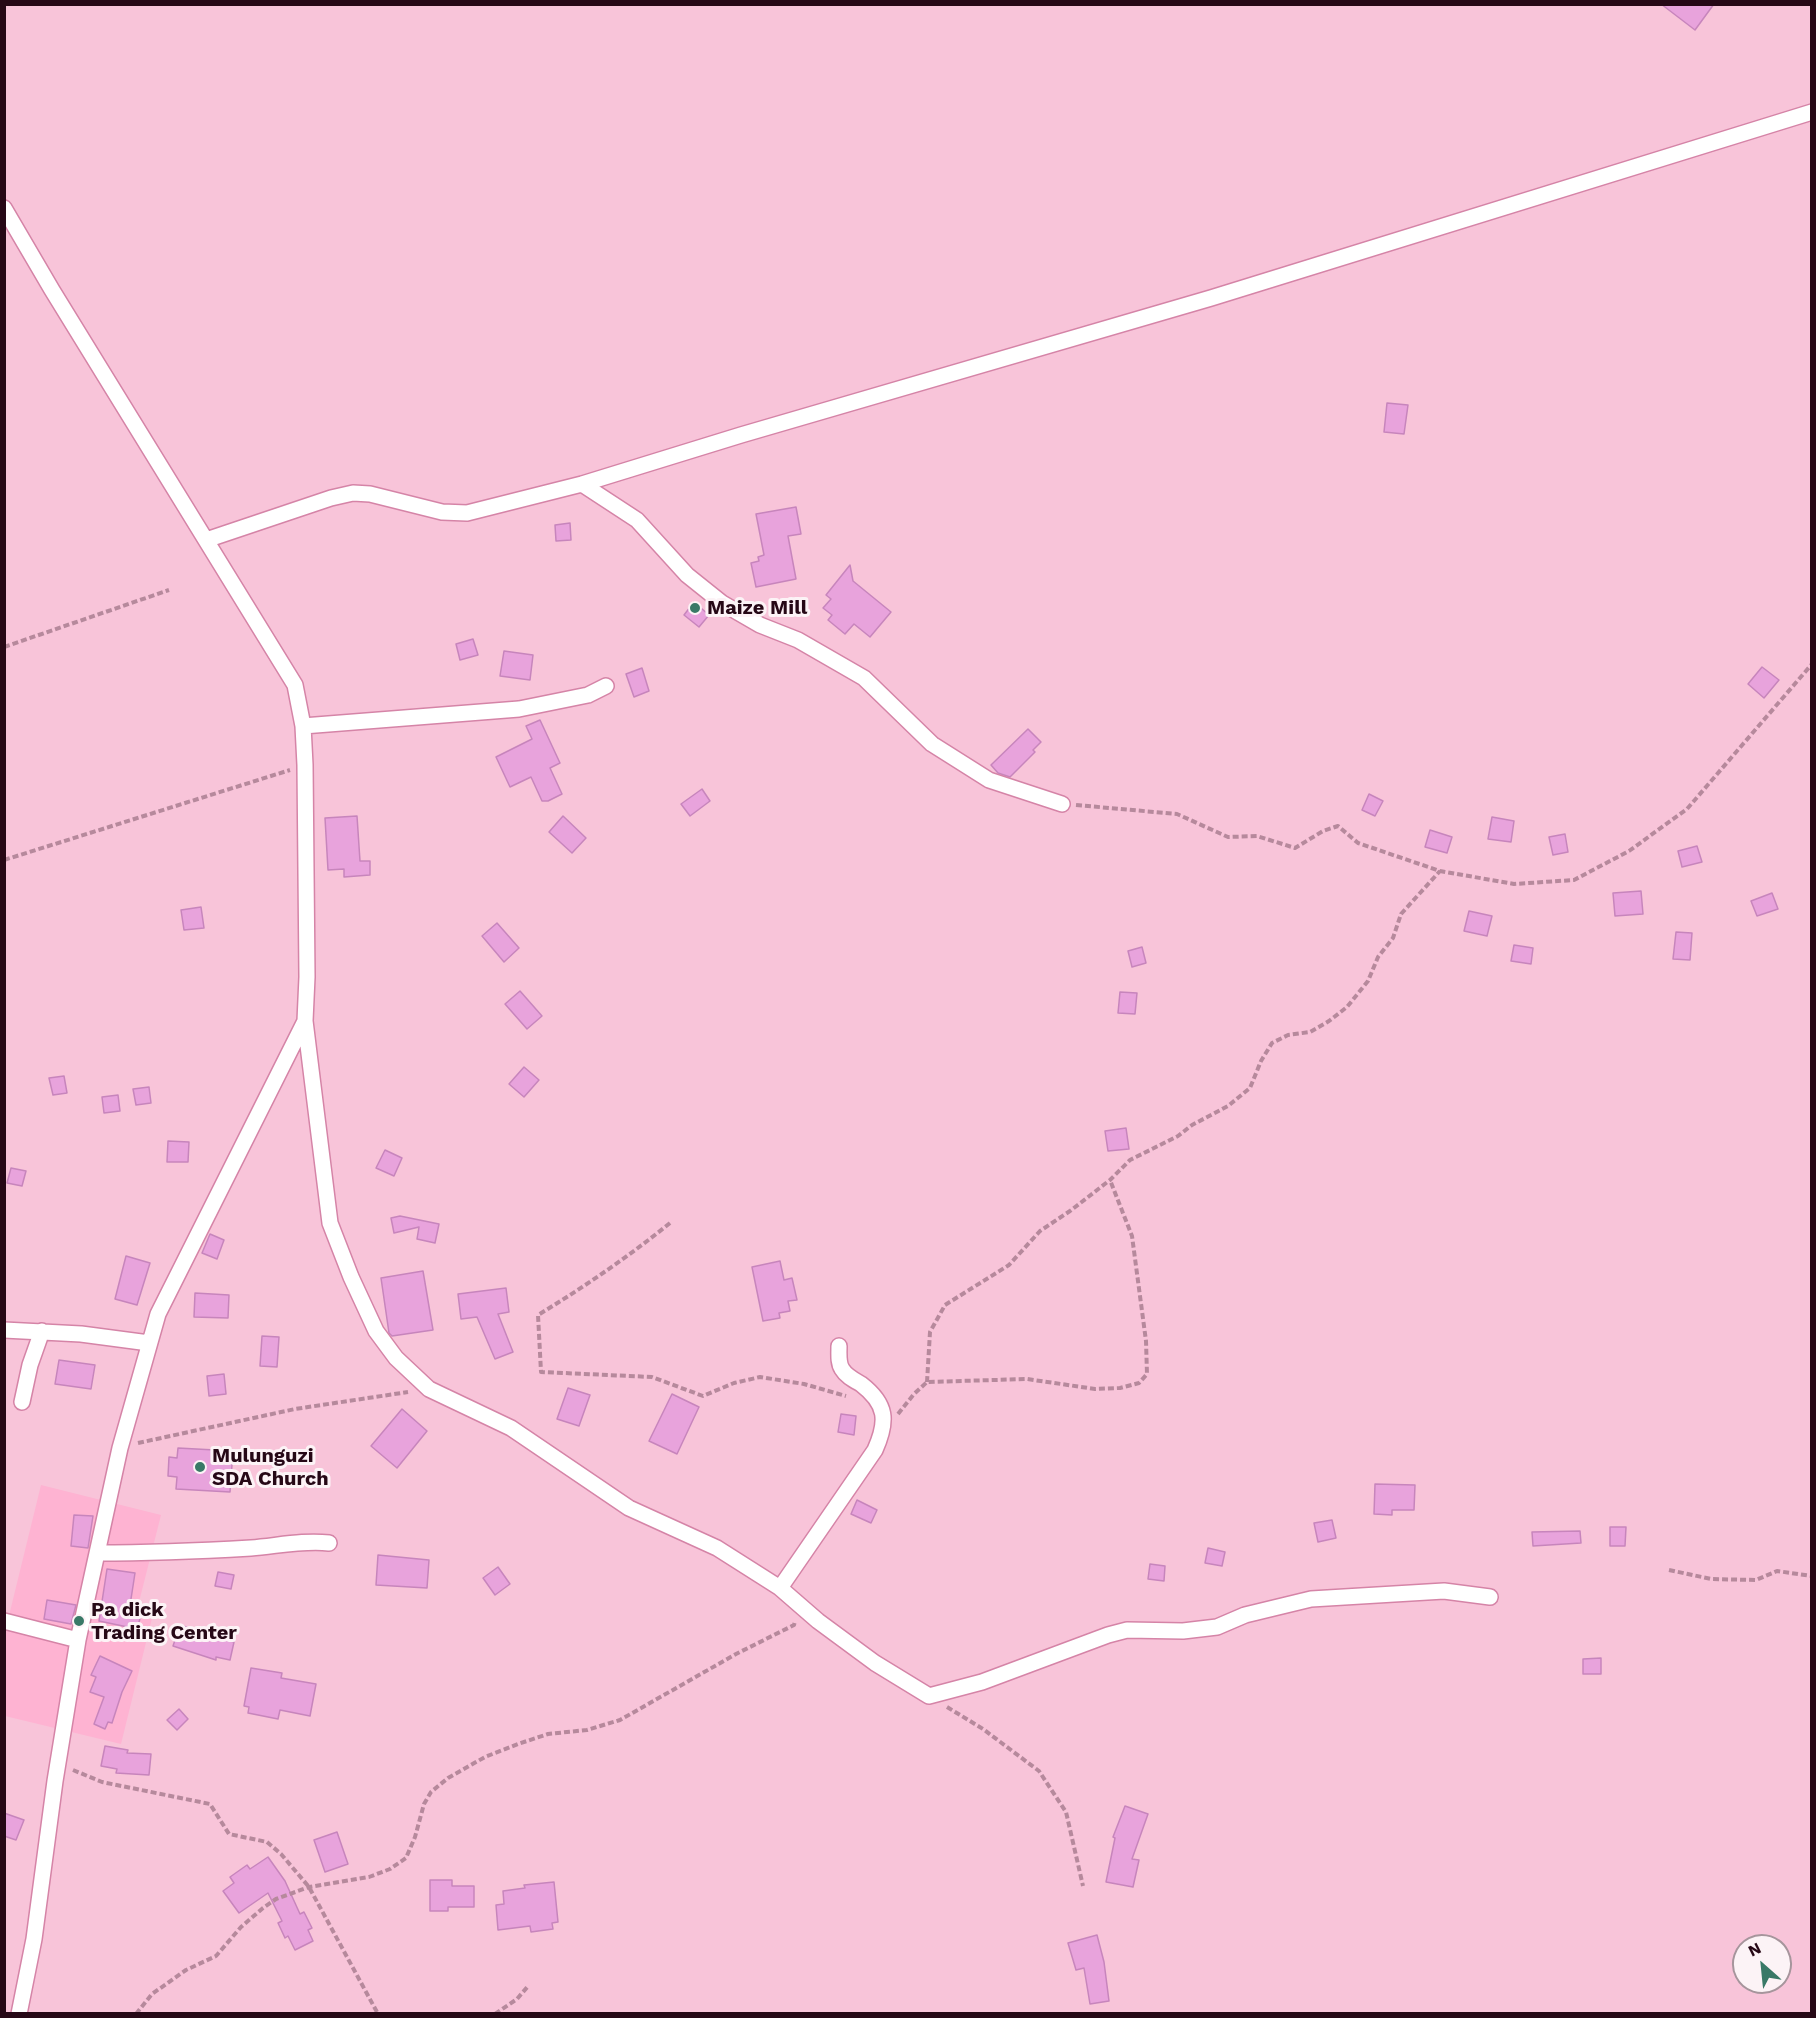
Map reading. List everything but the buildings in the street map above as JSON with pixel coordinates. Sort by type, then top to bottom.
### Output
[{"type":"street","points":[[206,540],[331,498],[353,494],[370,494],[442,512],[467,513],[582,484],[741,435],[1211,298],[1812,112]]},
{"type":"street","points":[[4,208],[52,291],[295,685],[303,726],[305,765],[307,977],[304,1021],[330,1223],[351,1277],[376,1331],[396,1358],[429,1389],[511,1428],[629,1508],[717,1548],[780,1588],[875,1663],[929,1696],[981,1682],[1127,1630],[1183,1631],[1217,1627],[1245,1615],[1311,1599],[1444,1591],[1490,1597]]},
{"type":"street","points":[[582,484],[638,520],[687,575],[722,603],[760,625],[798,640],[864,678],[932,744],[989,780],[1062,804]]},
{"type":"street","points":[[303,726],[519,709],[588,695],[606,686]]},
{"type":"street","points":[[19,2013],[34,1939],[78,1640],[120,1448],[149,1343],[158,1314],[304,1021]]},
{"type":"street","points":[[4,1330],[81,1334],[149,1343]]},
{"type":"street","points":[[22,1402],[30,1365],[42,1332]]},
{"type":"street","points":[[780,1588],[875,1450],[885,1422],[882,1407],[873,1394],[843,1371],[839,1362],[838,1346]]},
{"type":"street","points":[[97,1553],[172,1552],[329,1543]]},
{"type":"street","points":[[4,1622],[78,1640]]},
{"type":"path","points":[[4,647],[170,590]]},
{"type":"path","points":[[1062,804],[1177,814],[1228,837],[1257,836],[1295,848],[1323,831],[1338,826],[1358,843],[1440,871],[1514,884],[1574,880],[1629,851],[1687,809],[1812,664]]},
{"type":"path","points":[[4,860],[305,765]]},
{"type":"path","points":[[927,1382],[930,1332],[945,1305],[978,1283],[997,1275],[1040,1231],[1110,1180],[1130,1160],[1178,1136],[1192,1125],[1228,1106],[1250,1088],[1261,1061],[1272,1043],[1288,1035],[1310,1032],[1347,1007],[1368,981],[1378,957],[1393,938],[1401,914],[1440,871]]},
{"type":"path","points":[[881,1436],[914,1394],[927,1382],[1026,1378],[1095,1389],[1139,1383],[1147,1374],[1146,1341],[1132,1236],[1110,1180]]},
{"type":"path","points":[[670,1223],[632,1254],[586,1286],[538,1315],[541,1372],[585,1372],[652,1377],[702,1396],[734,1383],[760,1377],[804,1384],[848,1397]]},
{"type":"path","points":[[120,1448],[296,1409],[429,1389]]},
{"type":"path","points":[[1669,1570],[1711,1579],[1733,1580],[1756,1580],[1777,1571],[1812,1576]]},
{"type":"path","points":[[136,2013],[166,1982],[216,1956],[241,1927],[276,1899],[309,1887],[369,1877],[390,1869],[406,1858],[427,1798],[448,1778],[484,1757],[518,1743],[548,1734],[587,1730],[620,1720],[736,1654],[794,1625],[795,1602]]},
{"type":"path","points":[[929,1696],[983,1728],[1039,1771],[1066,1812],[1083,1886]]},
{"type":"path","points":[[58,1764],[102,1782],[210,1804],[229,1834],[267,1842],[281,1854],[309,1887],[378,2013]]},
{"type":"path","points":[[495,2013],[517,1999],[529,1985]]},
{"type":"shaded area","name":"Pa dick Trading Center","points":[[41,1485],[161,1515],[138,1606],[154,1610],[121,1744],[5,1716],[5,1632]]},
{"type":"place","name":"Maize Mill","points":[[695,608]]},
{"type":"place","name":"Mulunguzi SDA Church","points":[[200,1467]]},
{"type":"place","name":"Pa dick Trading Center","points":[[79,1621]]}]
